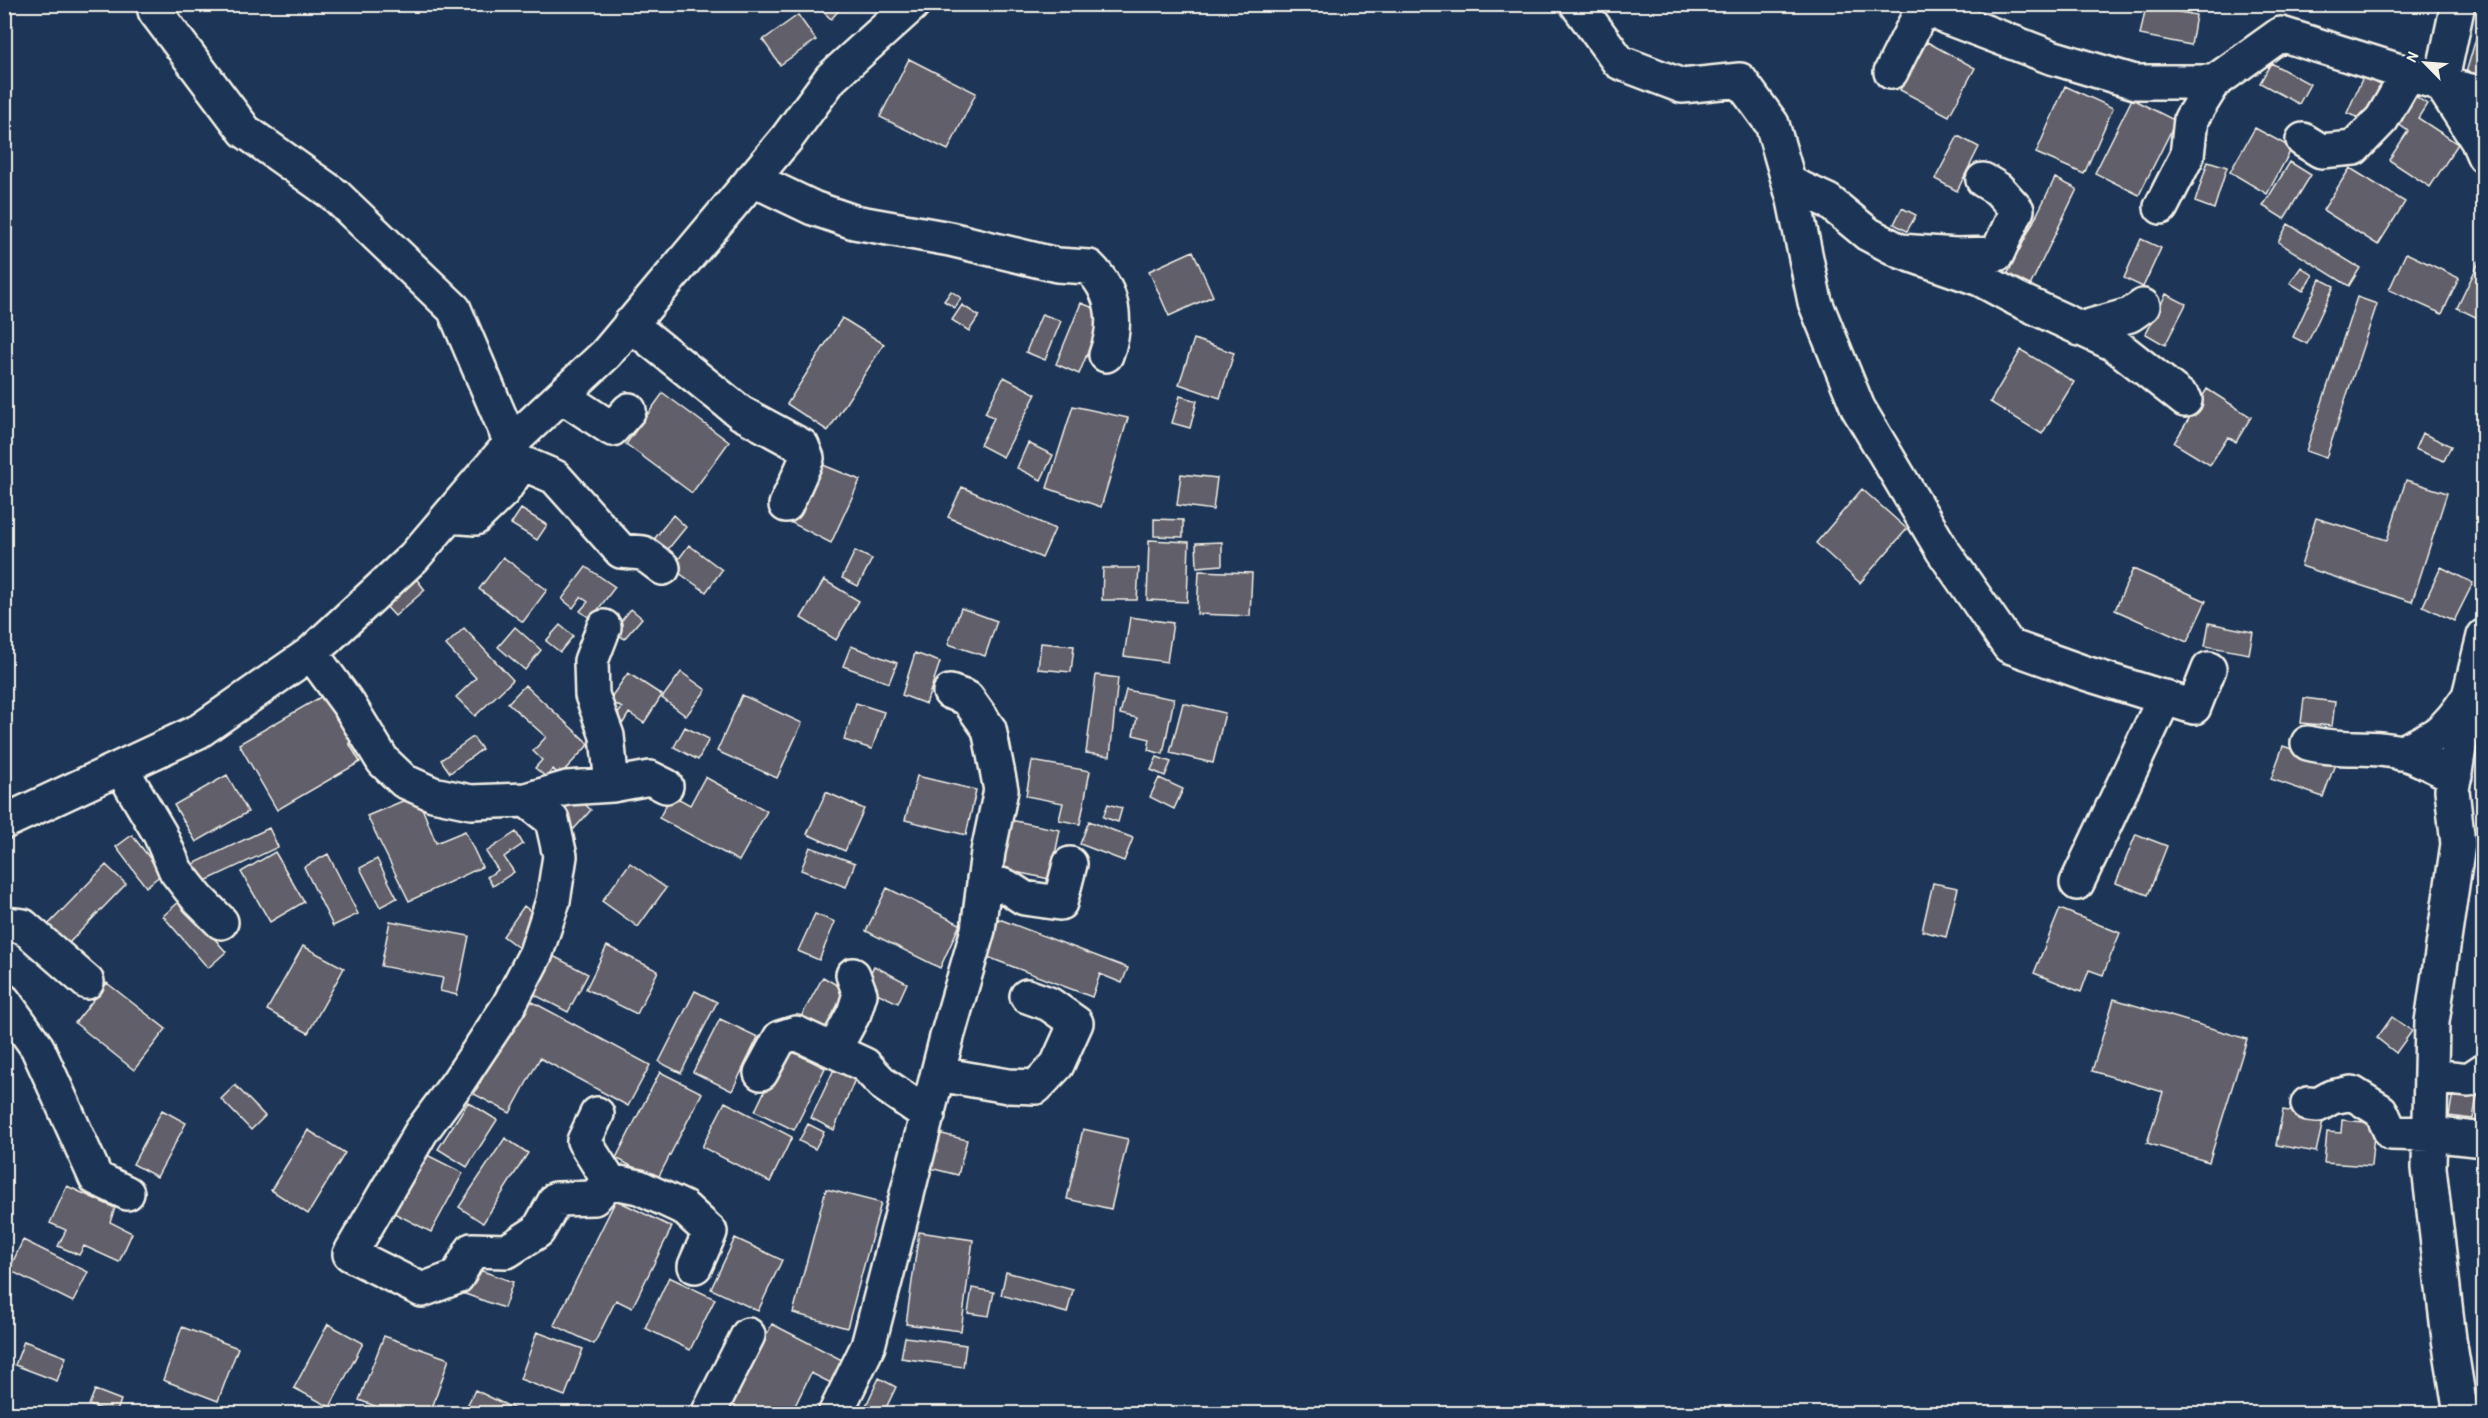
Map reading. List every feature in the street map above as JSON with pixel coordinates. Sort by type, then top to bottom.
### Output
[{"type":"street","points":[[154,4],[155,11],[245,131],[335,195],[454,309],[512,443]]},
{"type":"street","points":[[4,822],[199,731],[311,654],[414,557],[512,443],[606,354],[787,138],[831,78],[913,4]]},
{"type":"street","points":[[1577,4],[1618,62],[1682,86],[1740,80],[1772,124],[1790,183],[1815,302],[1857,408],[1943,551],[2008,646],[2194,707],[2210,669]]},
{"type":"street","points":[[2458,4],[2441,84],[2477,140],[2484,156]]},
{"type":"street","points":[[1891,72],[1922,5],[1946,17],[2051,57],[2135,82],[2214,82]]},
{"type":"street","points":[[2161,207],[2187,156],[2191,119],[2214,82],[2281,34],[2441,84],[2484,94]]},
{"type":"street","points":[[2303,140],[2321,151],[2354,148],[2382,119],[2408,74]]},
{"type":"street","points":[[752,179],[813,208],[854,222],[950,239],[1057,265],[1089,267],[1100,277],[1112,306],[1112,338],[1106,355]]},
{"type":"street","points":[[1900,251],[1956,255],[1998,254],[2017,210],[1998,189],[1983,180]]},
{"type":"street","points":[[1790,183],[1828,201],[1868,234],[1900,251],[1980,279],[2114,344],[2186,400]]},
{"type":"street","points":[[2080,329],[2130,315],[2143,306]]},
{"type":"street","points":[[630,324],[741,413],[802,446],[807,458],[786,504]]},
{"type":"street","points":[[562,396],[612,429],[629,410]]},
{"type":"street","points":[[448,516],[475,518],[503,491],[522,463],[555,477],[621,551],[643,553],[663,568]]},
{"type":"street","points":[[604,627],[591,661],[592,695],[607,736],[612,785]]},
{"type":"street","points":[[2461,1413],[2449,1339],[2429,1168],[2432,1022],[2458,844],[2452,790],[2469,697],[2484,636]]},
{"type":"street","points":[[311,654],[350,705],[383,761],[404,781],[433,794],[471,802],[526,800],[567,788],[612,785],[650,778],[666,786]]},
{"type":"street","points":[[835,1413],[868,1346],[938,1074],[978,930],[984,879],[1001,790],[989,729],[967,698],[950,692]]},
{"type":"street","points":[[2077,883],[2165,697]]},
{"type":"street","points":[[2400,753],[2429,740],[2450,724],[2469,697]]},
{"type":"street","points":[[2308,743],[2325,748],[2347,746],[2400,753],[2455,776]]},
{"type":"street","points":[[120,768],[160,834],[176,871],[198,899],[221,922]]},
{"type":"street","points":[[526,800],[552,820],[560,856],[553,901],[536,953],[509,1005],[458,1082],[421,1132],[350,1254],[422,1290],[457,1277],[472,1250],[507,1251],[538,1231],[556,1198],[594,1198],[609,1180]]},
{"type":"street","points":[[984,879],[1007,887],[1024,898],[1060,903],[1070,864]]},
{"type":"street","points":[[4,924],[23,926],[87,982]]},
{"type":"street","points":[[834,1050],[854,1012],[860,994],[853,975]]},
{"type":"street","points":[[938,1074],[1008,1086],[1036,1087],[1057,1065],[1076,1023],[1049,1004],[1027,996]]},
{"type":"street","points":[[4,1001],[37,1047],[96,1178],[127,1193]]},
{"type":"street","points":[[761,1073],[780,1038],[796,1033],[865,1065],[883,1084],[928,1115]]},
{"type":"street","points":[[2432,1076],[2469,1080],[2484,1070]]},
{"type":"street","points":[[2308,1104],[2318,1105],[2332,1097],[2352,1093],[2381,1111],[2391,1133],[2430,1134],[2484,1140]]},
{"type":"street","points":[[597,1114],[584,1141],[609,1180],[639,1187],[684,1208],[710,1232],[695,1266]]},
{"type":"street","points":[[708,1413],[748,1335]]},
{"type":"building","points":[[815,4],[845,4],[831,19]]},
{"type":"building","points":[[2146,6],[2196,15],[2191,45],[2140,35]]},
{"type":"building","points":[[2484,11],[2484,81],[2465,76]]},
{"type":"building","points":[[798,15],[816,40],[780,65],[763,40]]},
{"type":"building","points":[[1927,42],[1975,68],[1949,116],[1900,90]]},
{"type":"building","points":[[909,59],[976,93],[948,150],[880,117]]},
{"type":"building","points":[[2271,63],[2310,84],[2299,104],[2260,83]]},
{"type":"building","points":[[2363,77],[2380,85],[2365,120],[2347,113]]},
{"type":"building","points":[[2065,86],[2113,108],[2084,174],[2036,153]]},
{"type":"building","points":[[2409,92],[2427,104],[2418,118],[2458,144],[2430,187],[2389,160],[2408,131],[2391,119]]},
{"type":"building","points":[[2132,99],[2176,121],[2139,195],[2095,173]]},
{"type":"building","points":[[2255,128],[2292,148],[2267,194],[2230,172]]},
{"type":"building","points":[[1958,136],[1979,147],[1957,191],[1935,179]]},
{"type":"building","points":[[2208,161],[2227,167],[2214,209],[2195,202]]},
{"type":"building","points":[[2290,162],[2311,175],[2284,219],[2263,206]]},
{"type":"building","points":[[2350,168],[2405,202],[2378,245],[2323,210]]},
{"type":"building","points":[[2055,178],[2077,189],[2029,288],[2006,277]]},
{"type":"building","points":[[1902,208],[1916,215],[1907,231],[1894,224]]},
{"type":"building","points":[[2288,224],[2360,268],[2349,286],[2278,242]]},
{"type":"building","points":[[2141,239],[2161,248],[2143,287],[2124,278]]},
{"type":"building","points":[[1193,251],[1213,296],[1169,316],[1149,271]]},
{"type":"building","points":[[2406,253],[2459,278],[2442,314],[2389,290]]},
{"type":"building","points":[[2484,254],[2484,321],[2457,308]]},
{"type":"building","points":[[2301,267],[2313,275],[2303,291],[2290,283]]},
{"type":"building","points":[[2320,279],[2334,286],[2307,344],[2293,337]]},
{"type":"building","points":[[951,291],[961,298],[955,308],[944,301]]},
{"type":"building","points":[[2166,294],[2186,304],[2165,345],[2146,334]]},
{"type":"building","points":[[2357,297],[2377,304],[2326,458],[2306,451]]},
{"type":"building","points":[[1081,303],[1104,312],[1079,374],[1056,364]]},
{"type":"building","points":[[962,305],[979,316],[969,331],[952,320]]},
{"type":"building","points":[[1042,314],[1061,321],[1045,360],[1026,352]]},
{"type":"building","points":[[842,318],[884,344],[828,431],[787,404]]},
{"type":"building","points":[[1194,339],[1234,353],[1220,398],[1179,384]]},
{"type":"building","points":[[2021,350],[2074,382],[2042,434],[1990,402]]},
{"type":"building","points":[[1004,377],[1036,394],[1003,457],[980,445],[994,418],[985,413]]},
{"type":"building","points":[[2207,389],[2251,417],[2236,442],[2228,437],[2210,465],[2174,443]]},
{"type":"building","points":[[663,393],[729,442],[692,493],[626,444]]},
{"type":"building","points":[[1180,396],[1197,401],[1190,428],[1172,423]]},
{"type":"building","points":[[1073,406],[1128,418],[1101,507],[1047,488]]},
{"type":"building","points":[[2422,433],[2451,446],[2444,461],[2415,449]]},
{"type":"building","points":[[1028,443],[1053,455],[1041,480],[1017,468]]},
{"type":"building","points":[[818,463],[860,480],[831,543],[790,522]]},
{"type":"building","points":[[1181,474],[1217,478],[1213,510],[1177,505]]},
{"type":"building","points":[[2406,480],[2447,493],[2412,602],[2301,566],[2316,518],[2387,540]]},
{"type":"building","points":[[962,487],[1055,529],[1042,558],[948,517]]},
{"type":"building","points":[[1862,489],[1907,529],[1860,583],[1816,543]]},
{"type":"building","points":[[521,509],[547,525],[537,540],[511,524]]},
{"type":"building","points":[[673,515],[686,527],[665,553],[652,542]]},
{"type":"building","points":[[1154,519],[1183,520],[1183,537],[1154,536]]},
{"type":"building","points":[[1149,540],[1189,542],[1187,602],[1147,600]]},
{"type":"building","points":[[1222,542],[1222,565],[1197,567],[1196,543]]},
{"type":"building","points":[[689,545],[722,570],[706,592],[672,568]]},
{"type":"building","points":[[855,551],[872,559],[858,586],[842,578]]},
{"type":"building","points":[[503,557],[547,590],[523,622],[479,589]]},
{"type":"building","points":[[586,567],[615,587],[591,619],[580,611],[588,602],[581,597],[573,608],[562,599]]},
{"type":"building","points":[[2441,567],[2473,583],[2454,621],[2423,606]]},
{"type":"building","points":[[1103,568],[1139,568],[1137,600],[1102,600]]},
{"type":"building","points":[[2133,569],[2206,601],[2187,642],[2115,610]]},
{"type":"building","points":[[1199,571],[1252,573],[1250,616],[1197,614]]},
{"type":"building","points":[[414,576],[425,590],[395,616],[383,603]]},
{"type":"building","points":[[824,580],[859,601],[836,640],[801,618]]},
{"type":"building","points":[[961,608],[997,621],[985,656],[948,644]]},
{"type":"building","points":[[631,609],[642,618],[624,639],[614,630]]},
{"type":"building","points":[[1130,617],[1173,623],[1167,662],[1124,656]]},
{"type":"building","points":[[2209,623],[2253,632],[2249,654],[2205,646]]},
{"type":"building","points":[[560,625],[573,636],[560,652],[546,641]]},
{"type":"building","points":[[515,627],[541,650],[525,670],[498,647]]},
{"type":"building","points":[[464,628],[513,680],[475,716],[456,697],[476,678],[446,645]]},
{"type":"building","points":[[1041,643],[1074,646],[1071,672],[1038,669]]},
{"type":"building","points":[[851,646],[897,663],[889,683],[843,666]]},
{"type":"building","points":[[915,653],[940,662],[926,704],[902,695]]},
{"type":"building","points":[[681,672],[706,690],[686,716],[662,698]]},
{"type":"building","points":[[628,673],[662,695],[644,723],[629,713],[623,723],[615,718],[622,708],[609,700]]},
{"type":"building","points":[[1096,675],[1118,678],[1110,756],[1086,753]]},
{"type":"building","points":[[525,685],[589,744],[560,775],[553,769],[546,777],[535,768],[542,760],[533,751],[546,737],[508,703]]},
{"type":"building","points":[[1126,690],[1174,699],[1163,754],[1148,750],[1150,739],[1133,735],[1137,718],[1120,714]]},
{"type":"building","points":[[331,691],[358,738],[349,743],[360,762],[277,810],[239,744]]},
{"type":"building","points":[[742,695],[802,723],[777,778],[717,751]]},
{"type":"building","points":[[2304,698],[2335,702],[2332,726],[2301,723]]},
{"type":"building","points":[[856,703],[884,712],[872,749],[844,740]]},
{"type":"building","points":[[1183,703],[1225,713],[1213,763],[1170,753]]},
{"type":"building","points":[[685,727],[709,739],[698,760],[674,747]]},
{"type":"building","points":[[473,737],[482,749],[450,773],[441,760]]},
{"type":"building","points":[[2283,746],[2335,764],[2323,797],[2271,779]]},
{"type":"building","points":[[1157,757],[1171,762],[1165,776],[1151,770]]},
{"type":"building","points":[[1032,761],[1090,771],[1080,824],[1059,820],[1063,803],[1026,796]]},
{"type":"building","points":[[227,775],[248,812],[196,842],[174,805]]},
{"type":"building","points":[[917,776],[976,790],[966,835],[905,820]]},
{"type":"building","points":[[705,777],[767,811],[739,861],[659,818],[672,795],[690,805]]},
{"type":"building","points":[[1159,778],[1183,789],[1174,809],[1150,797]]},
{"type":"building","points":[[826,792],[864,809],[845,851],[807,834]]},
{"type":"building","points":[[574,794],[591,810],[574,829],[557,814]]},
{"type":"building","points":[[417,795],[436,843],[465,831],[482,867],[409,901],[367,816]]},
{"type":"building","points":[[1108,804],[1122,808],[1118,822],[1103,817]]},
{"type":"building","points":[[1005,819],[1060,830],[1050,879],[996,868]]},
{"type":"building","points":[[1089,821],[1133,838],[1124,861],[1080,844]]},
{"type":"building","points":[[269,828],[278,847],[201,883],[193,864]]},
{"type":"building","points":[[516,832],[523,844],[504,857],[514,872],[493,886],[487,877],[498,870],[486,852]]},
{"type":"building","points":[[2136,834],[2167,846],[2148,895],[2116,883]]},
{"type":"building","points":[[132,835],[162,874],[146,887],[116,847]]},
{"type":"building","points":[[810,847],[855,863],[846,887],[801,870]]},
{"type":"building","points":[[275,852],[304,902],[270,922],[241,872]]},
{"type":"building","points":[[328,854],[358,914],[333,926],[304,867]]},
{"type":"building","points":[[377,859],[397,898],[380,907],[360,868]]},
{"type":"building","points":[[630,863],[666,888],[638,927],[602,901]]},
{"type":"building","points":[[106,865],[126,884],[65,947],[45,928]]},
{"type":"building","points":[[1933,883],[1958,888],[1946,937],[1922,931]]},
{"type":"building","points":[[887,888],[960,924],[940,968],[866,931]]},
{"type":"building","points":[[181,900],[226,952],[208,968],[163,916]]},
{"type":"building","points":[[524,906],[541,919],[520,949],[503,936]]},
{"type":"building","points":[[2060,909],[2120,933],[2103,975],[2089,970],[2081,992],[2034,973]]},
{"type":"building","points":[[815,914],[835,922],[819,960],[798,951]]},
{"type":"building","points":[[999,919],[1128,968],[1122,983],[1100,974],[1092,997],[985,956]]},
{"type":"building","points":[[390,921],[469,936],[457,995],[440,991],[443,978],[381,966]]},
{"type":"building","points":[[303,946],[344,968],[308,1033],[267,1010]]},
{"type":"building","points":[[607,946],[658,971],[637,1014],[586,989]]},
{"type":"building","points":[[551,955],[588,974],[568,1012],[531,993]]},
{"type":"building","points":[[874,966],[907,983],[898,1003],[864,987]]},
{"type":"building","points":[[823,977],[847,991],[825,1030],[801,1017]]},
{"type":"building","points":[[107,983],[166,1029],[134,1070],[75,1023]]},
{"type":"building","points":[[695,991],[717,1002],[681,1073],[659,1062]]},
{"type":"building","points":[[525,998],[650,1065],[628,1106],[540,1058],[510,1113],[474,1094]]},
{"type":"building","points":[[2114,999],[2247,1039],[2209,1162],[2147,1143],[2163,1092],[2092,1071]]},
{"type":"building","points":[[2392,1017],[2412,1031],[2396,1053],[2377,1038]]},
{"type":"building","points":[[720,1019],[758,1037],[732,1091],[693,1072]]},
{"type":"building","points":[[785,1048],[825,1068],[794,1130],[755,1111]]},
{"type":"building","points":[[837,1063],[857,1074],[834,1130],[811,1118]]},
{"type":"building","points":[[660,1072],[702,1093],[657,1180],[616,1158]]},
{"type":"building","points":[[235,1085],[265,1116],[251,1130],[221,1099]]},
{"type":"building","points":[[2453,1092],[2477,1096],[2473,1119],[2449,1116]]},
{"type":"building","points":[[468,1102],[497,1120],[467,1167],[438,1149]]},
{"type":"building","points":[[725,1102],[792,1137],[770,1182],[702,1147]]},
{"type":"building","points":[[162,1110],[186,1123],[157,1177],[133,1164]]},
{"type":"building","points":[[2283,1110],[2324,1117],[2316,1152],[2276,1145]]},
{"type":"building","points":[[2342,1120],[2375,1123],[2371,1166],[2324,1163],[2327,1132],[2341,1133]]},
{"type":"building","points":[[808,1124],[824,1132],[815,1149],[799,1141]]},
{"type":"building","points":[[1083,1129],[1128,1139],[1111,1209],[1067,1199]]},
{"type":"building","points":[[308,1130],[345,1153],[308,1214],[271,1190]]},
{"type":"building","points":[[938,1133],[967,1140],[958,1175],[930,1168]]},
{"type":"building","points":[[505,1138],[528,1153],[483,1223],[459,1207]]},
{"type":"building","points":[[423,1153],[463,1173],[431,1232],[392,1212]]},
{"type":"building","points":[[67,1186],[115,1208],[110,1222],[132,1233],[119,1262],[84,1246],[79,1255],[58,1246],[66,1230],[50,1223]]},
{"type":"building","points":[[826,1189],[881,1203],[847,1328],[793,1313]]},
{"type":"building","points":[[616,1200],[672,1227],[632,1308],[616,1300],[594,1344],[554,1325]]},
{"type":"building","points":[[919,1232],[973,1240],[961,1331],[906,1324]]},
{"type":"building","points":[[735,1238],[782,1260],[758,1311],[711,1289]]},
{"type":"building","points":[[23,1240],[88,1272],[73,1302],[9,1270]]},
{"type":"building","points":[[474,1268],[513,1282],[504,1308],[465,1294]]},
{"type":"building","points":[[1006,1272],[1073,1290],[1067,1313],[1001,1295]]},
{"type":"building","points":[[669,1277],[715,1299],[690,1350],[645,1328]]},
{"type":"building","points":[[972,1288],[994,1292],[989,1316],[968,1313]]},
{"type":"building","points":[[328,1324],[363,1343],[330,1407],[294,1388]]},
{"type":"building","points":[[772,1324],[846,1362],[835,1385],[811,1373],[791,1414],[727,1414]]},
{"type":"building","points":[[182,1327],[238,1348],[218,1401],[163,1380]]},
{"type":"building","points":[[537,1332],[583,1349],[565,1396],[520,1379]]},
{"type":"building","points":[[384,1336],[449,1359],[430,1414],[396,1414],[359,1400]]},
{"type":"building","points":[[905,1337],[966,1345],[963,1367],[901,1358]]},
{"type":"building","points":[[24,1341],[66,1357],[57,1381],[15,1365]]},
{"type":"building","points":[[879,1378],[896,1387],[883,1414],[862,1414]]},
{"type":"building","points":[[95,1390],[121,1400],[116,1414],[89,1405]]},
{"type":"building","points":[[475,1390],[525,1414],[463,1414]]},
{"type":"building","points":[[298,1405],[322,1414],[295,1414]]}]
